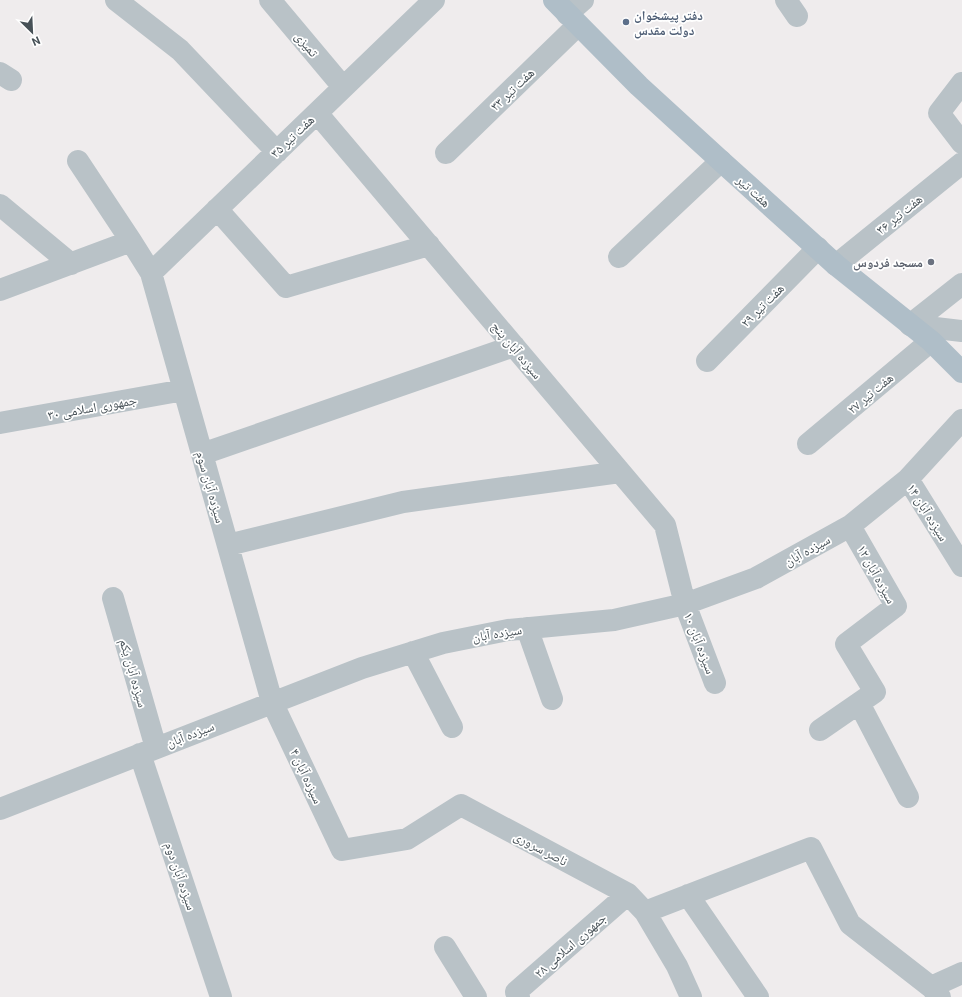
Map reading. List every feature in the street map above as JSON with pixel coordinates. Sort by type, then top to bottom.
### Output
[{"type":"main road","name":"هفت تیر","points":[[570,10],[639,86],[836,265],[931,341],[962,372]]},
{"type":"street","points":[[116,0],[180,50],[276,152]]},
{"type":"street","name":"تمیزی","points":[[270,0],[343,87]]},
{"type":"street","name":"هفت تیر ۳۵","points":[[151,273],[434,0]]},
{"type":"street","name":"هفت تیر ۳۳","points":[[446,153],[570,10]]},
{"type":"street","points":[[962,83],[939,113],[962,143]]},
{"type":"street","name":"سیزده آبان پنج","points":[[317,113],[665,525],[685,604]]},
{"type":"street","name":"سیزده آبان سوم","points":[[78,161],[151,273],[272,702]]},
{"type":"street","points":[[619,257],[721,161]]},
{"type":"street","name":"هفت تیر ۳۶","points":[[836,265],[962,163]]},
{"type":"street","points":[[0,205],[71,264]]},
{"type":"street","points":[[217,209],[286,287],[429,245]]},
{"type":"street","points":[[0,290],[131,241]]},
{"type":"street","name":"هفت تیر ۲۹","points":[[707,361],[818,248]]},
{"type":"street","points":[[910,325],[962,284]]},
{"type":"street","points":[[910,325],[962,332]]},
{"type":"street","name":"هفت تیر ۲۷","points":[[808,444],[931,341]]},
{"type":"street","points":[[202,454],[514,346]]},
{"type":"street","name":"جمهوری اسلامی ۳۰","points":[[0,423],[184,390]]},
{"type":"street","name":"سیزده آبان","points":[[0,809],[272,702],[362,668],[413,652],[443,643],[508,630],[614,620],[685,604],[756,578],[850,526],[908,479],[962,420]]},
{"type":"street","points":[[228,545],[403,502],[620,472]]},
{"type":"street","name":"سیزده آبان ۱۴","points":[[908,479],[962,566]]},
{"type":"street","name":"سیزده آبان ۱۲","points":[[820,730],[875,692],[846,644],[896,606],[850,526]]},
{"type":"street","name":"سیزده آبان یکم","points":[[113,598],[148,751]]},
{"type":"street","name":"سیزده آبان ۱۰","points":[[685,604],[715,682]]},
{"type":"street","points":[[527,628],[552,699]]},
{"type":"street","points":[[413,652],[452,727]]},
{"type":"street","name":"سیزده آبان ۴","points":[[272,702],[342,850]]},
{"type":"street","points":[[859,703],[908,797]]},
{"type":"street","name":"سیزده آبان دوم","points":[[148,751],[221,997]]},
{"type":"street","name":"ناصر سروری","points":[[342,850],[407,839],[462,805],[628,894],[644,912],[677,966],[690,997]]},
{"type":"street","points":[[644,912],[811,848],[850,924],[935,992],[962,973]]},
{"type":"street","name":"جمهوری اسلامی ۲۸","points":[[515,995],[628,894]]},
{"type":"street","points":[[688,895],[758,997]]},
{"type":"street","points":[[445,947],[476,997]]},
{"type":"place","name":"دفتر پیشخوان دولت مقدس","points":[[626,22]]},
{"type":"place","name":"مسجد فردوس","points":[[931,262]]}]
